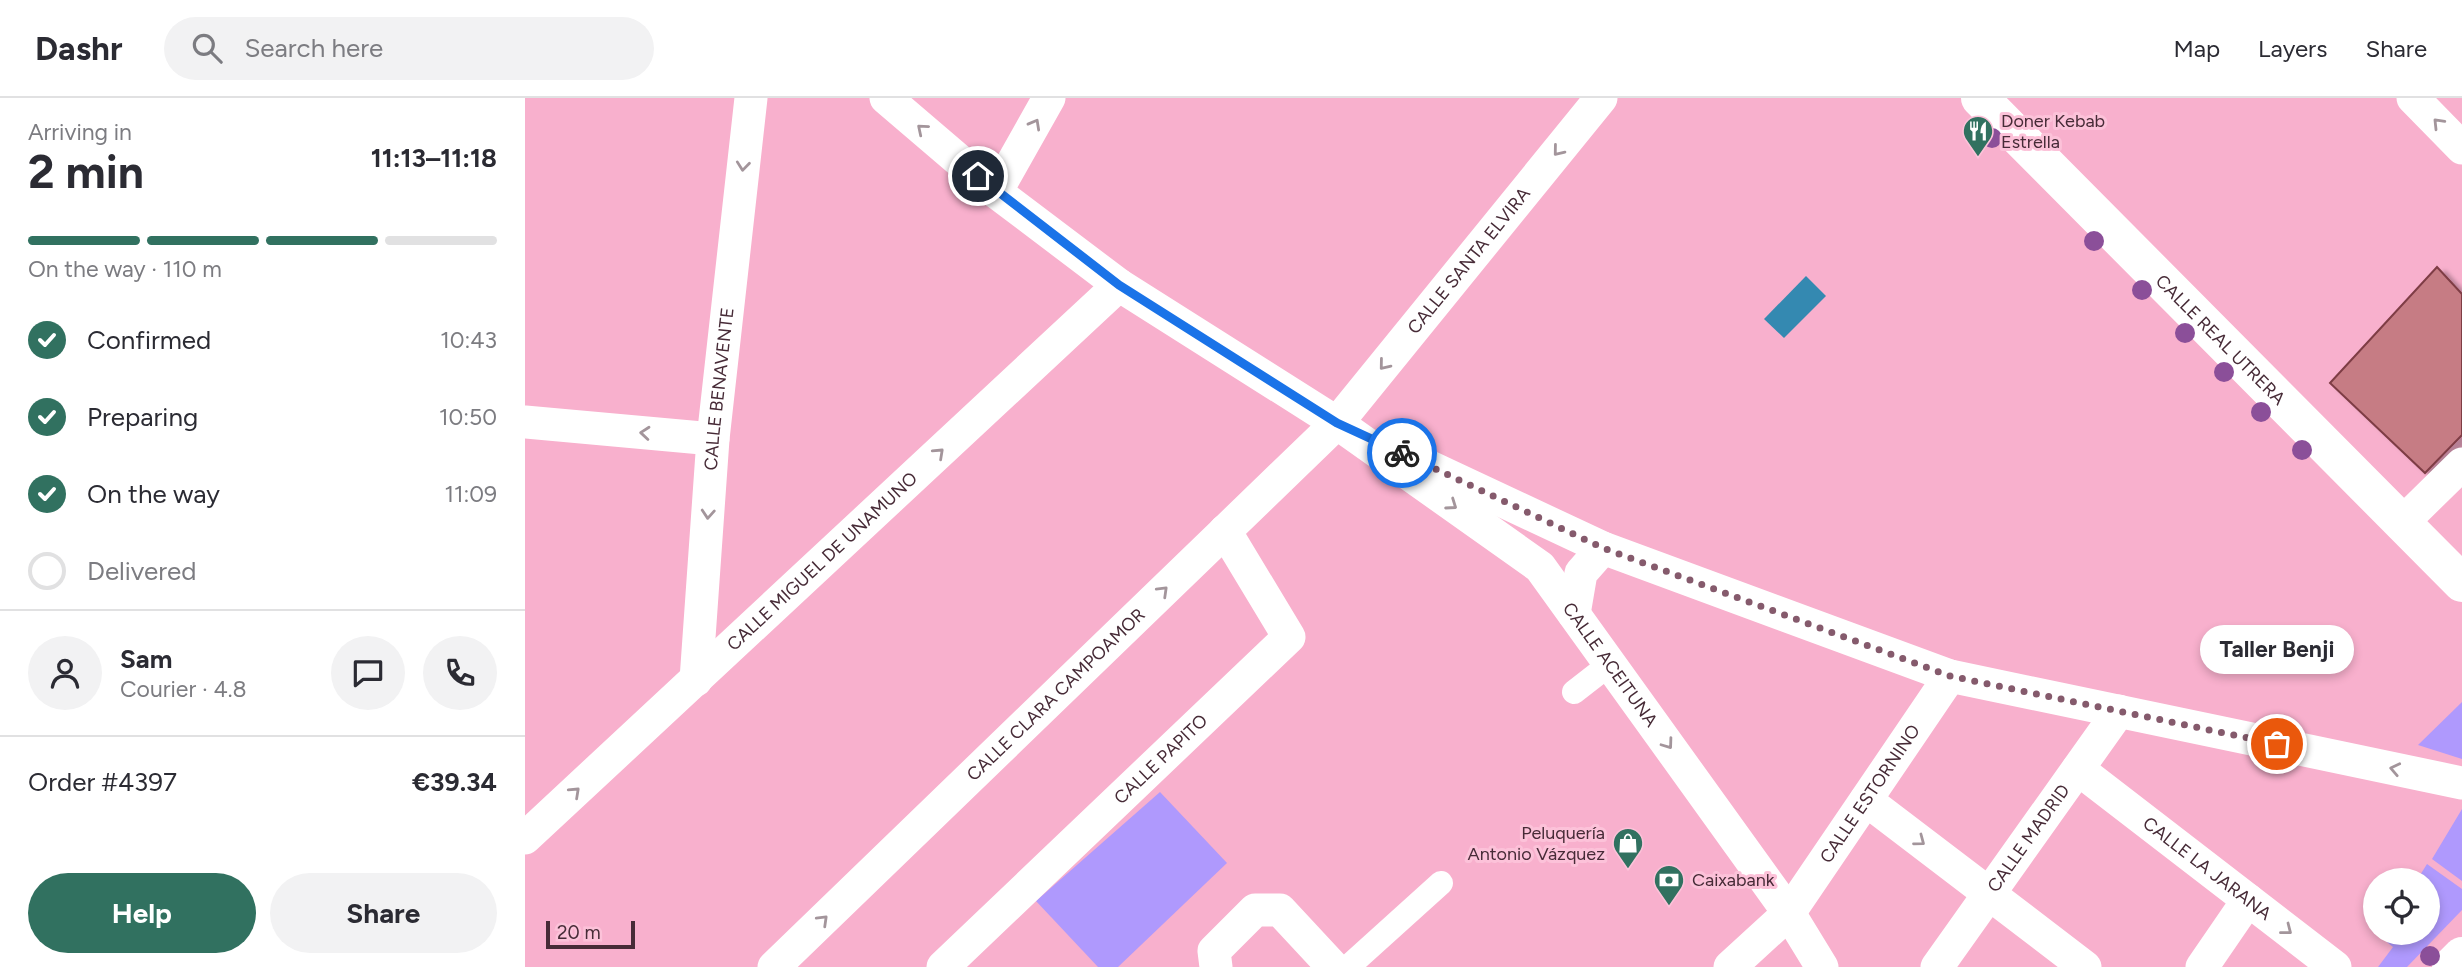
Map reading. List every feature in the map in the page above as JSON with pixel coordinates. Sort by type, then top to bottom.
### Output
[{"type":"street","name":"CALLE BENAVENTE","points":[[696,680],[713,439],[751,98]]},
{"type":"street","points":[[886,98],[996,192],[1119,285],[1337,423],[1603,548],[1950,676],[2462,783]]},
{"type":"street","points":[[996,192],[1049,98]]},
{"type":"street","name":"CALLE SANTA ELVIRA","points":[[1337,423],[1601,98]]},
{"type":"street","name":"CALLE REAL UTRERA","points":[[1980,98],[2462,583]]},
{"type":"street","points":[[2413,98],[2462,148]]},
{"type":"street","name":"CALLE MIGUEL DE UNAMUNO","points":[[525,838],[1119,285]]},
{"type":"street","points":[[525,422],[713,439]]},
{"type":"street","name":"CALLE CLARA CAMPOAMOR","points":[[774,967],[1337,423]]},
{"type":"street","name":"CALLE ACEITUNA","points":[[1337,423],[1540,567],[1789,913],[1822,967]]},
{"type":"street","points":[[2402,523],[2462,464]]},
{"type":"street","name":"CALLE PAPITO","points":[[943,967],[1295,643],[1226,531]]},
{"type":"street","points":[[1574,614],[1581,573],[1603,548]]},
{"type":"street","points":[[1574,692],[1610,664]]},
{"type":"street","name":"CALLE ESTORNINO","points":[[1730,967],[1789,913],[1950,676]]},
{"type":"street","name":"CALLE MADRID","points":[[1937,967],[2119,711]]},
{"type":"street","name":"CALLE LA JARANA","points":[[2078,769],[2335,967]]},
{"type":"street","points":[[1866,800],[2085,967]]},
{"type":"street","points":[[1349,967],[1441,883]]},
{"type":"street","points":[[2202,967],[2248,900]]},
{"type":"street","points":[[1216,967],[1214,951],[1255,910],[1280,910],[1333,967]]},
{"type":"street","points":[[2452,967],[2462,956]]},
{"type":"shaded area","points":[[2462,702],[2462,759],[2418,745]]},
{"type":"shaded area","points":[[1160,792],[1227,863],[1118,967],[1098,967],[1036,901]]},
{"type":"shaded area","points":[[2462,809],[2462,881],[2432,859]]},
{"type":"shaded area","points":[[2440,873],[2462,889],[2462,910],[2440,933]]},
{"type":"shaded area","points":[[2391,945],[2428,945],[2407,967],[2378,967],[2393,947]]},
{"type":"water","points":[[1806,276],[1826,296],[1784,338],[1764,319]]},
{"type":"building","points":[[2437,267],[2462,294],[2462,435],[2425,473],[2330,383]]},
{"type":"way so far","points":[[1402,453],[1603,548],[1950,676],[2277,744]]},
{"type":"place","name":"Doner Kebab Estrella","points":[[1978,158]]},
{"type":"place","name":"Taller Benji","points":[[2277,744]]},
{"type":"place","name":"Peluquería Antonio Vázquez","points":[[1628,870]]},
{"type":"place","name":"Caixabank","points":[[1669,907]]},
{"type":"route","points":[[978,176],[1119,285],[1337,423],[1402,453]]}]
